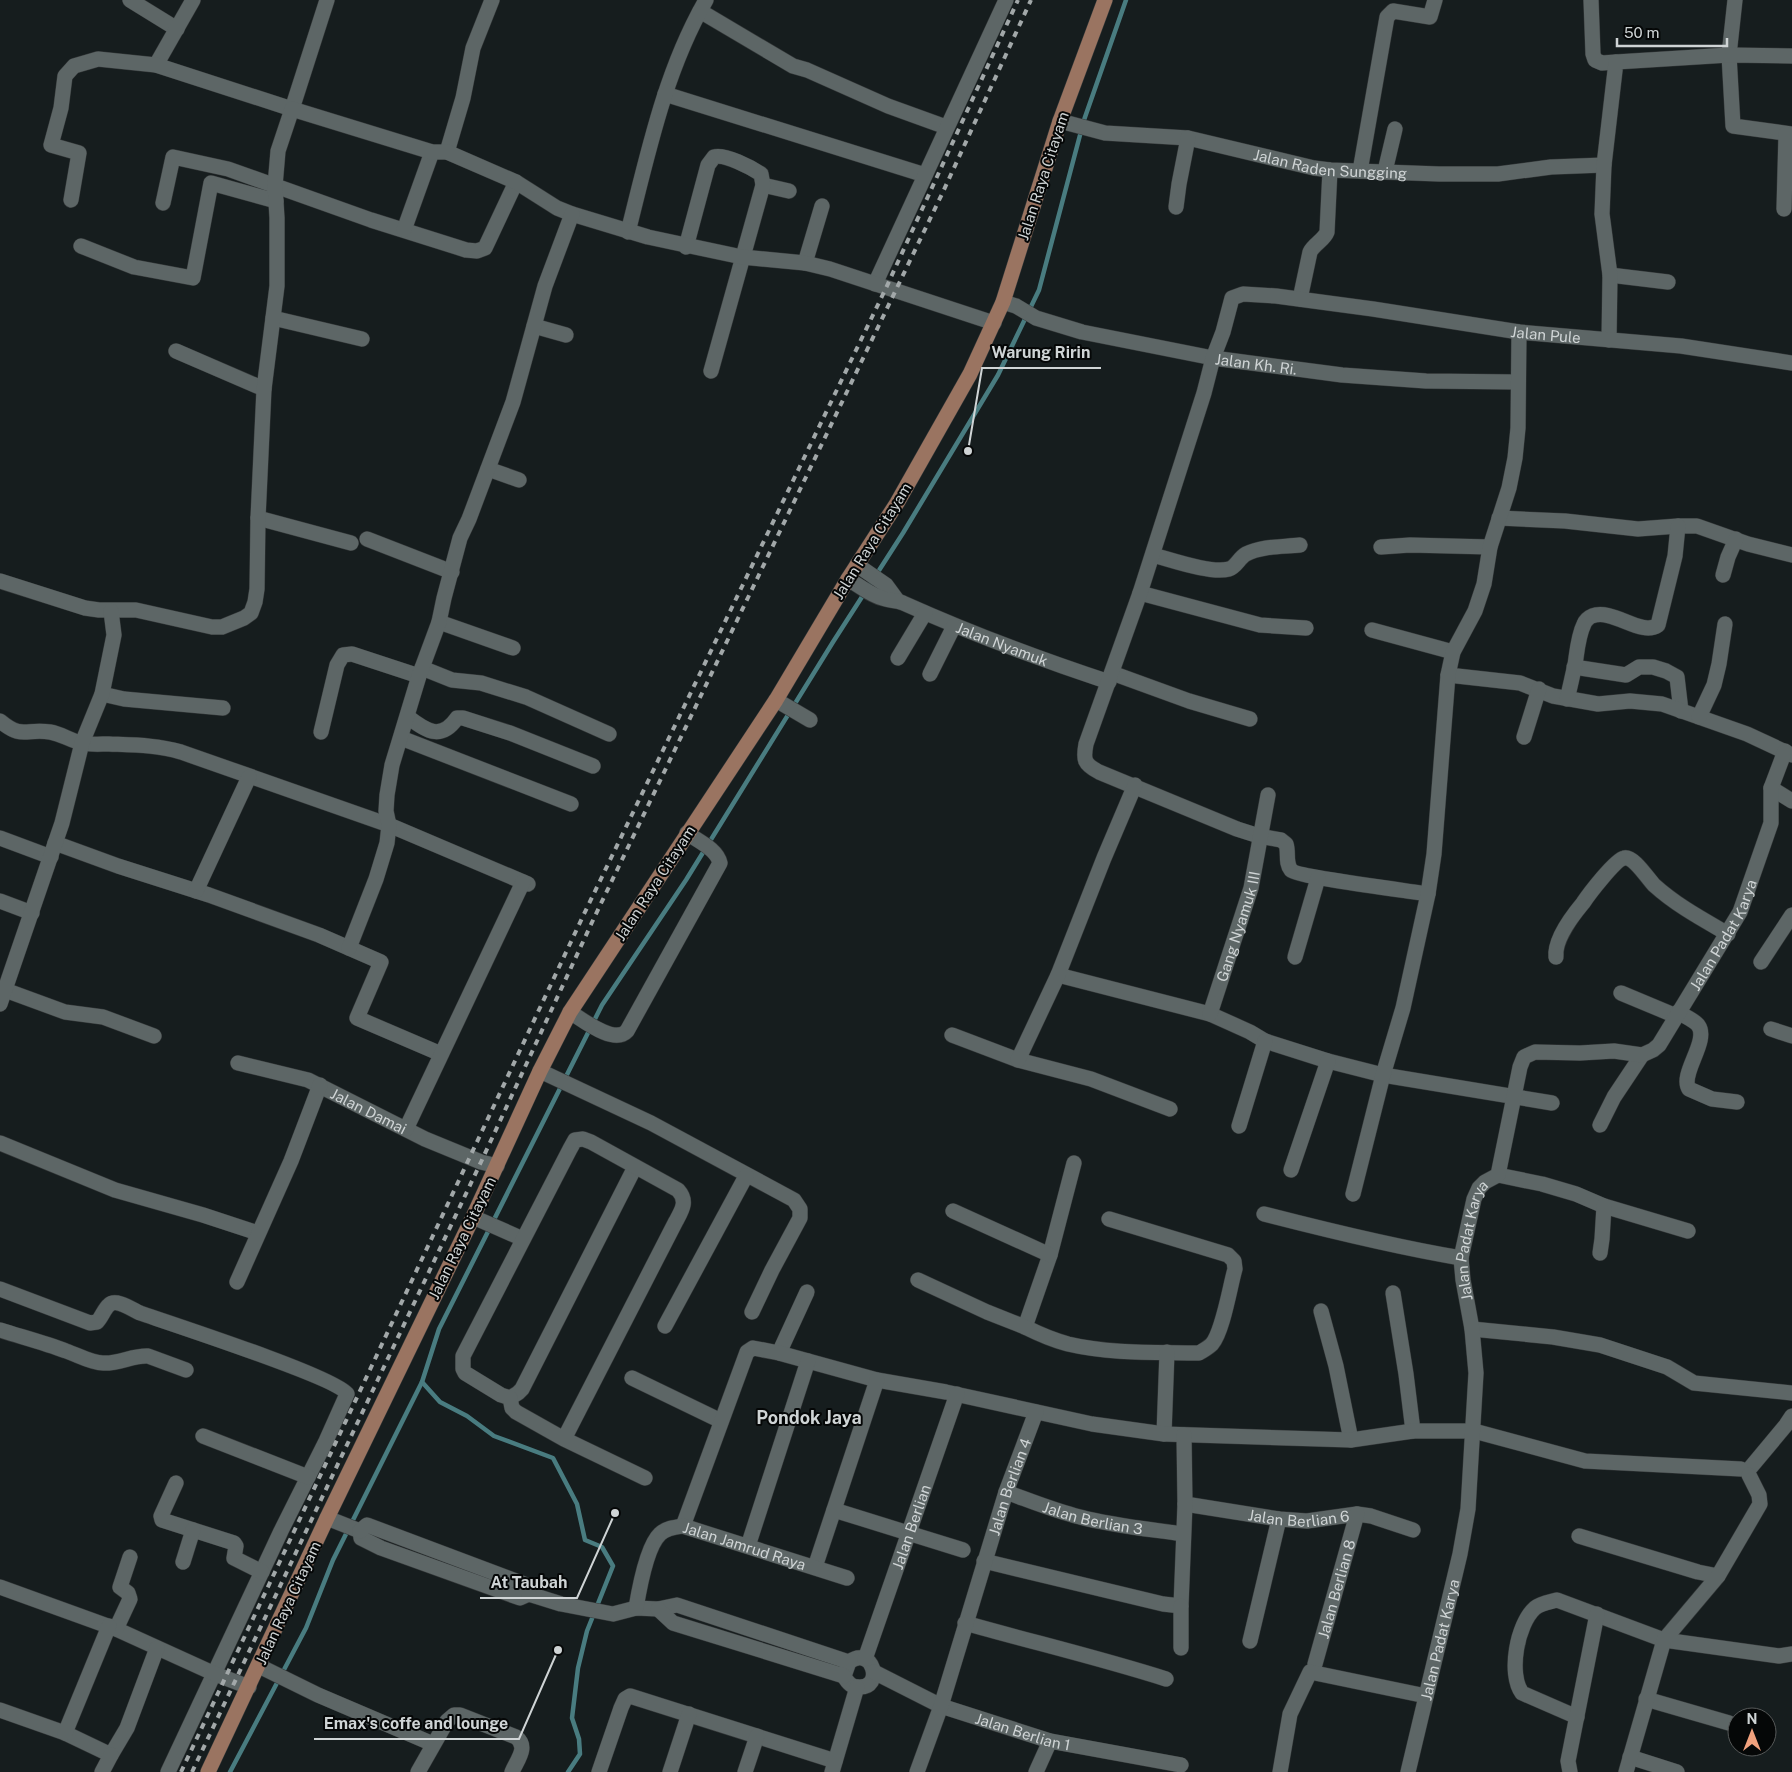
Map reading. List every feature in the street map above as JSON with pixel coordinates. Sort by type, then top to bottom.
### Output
[{"type":"main road","name":"Jalan Raya Citayam","points":[[208,1772],[249,1687],[264,1669],[332,1520],[480,1220],[497,1166],[547,1074],[570,1012],[687,833],[781,703],[863,568],[897,503],[970,374],[1002,302],[1105,0]]},
{"type":"street","points":[[130,0],[177,28]]},
{"type":"street","points":[[156,65],[193,0]]},
{"type":"street","points":[[0,580],[77,606],[98,610],[136,610],[212,627],[222,627],[251,613],[257,590],[258,518],[264,389],[278,260],[275,193],[278,151],[327,0]]},
{"type":"street","points":[[447,152],[463,98],[473,48],[492,0]]},
{"type":"street","points":[[875,284],[900,233],[924,174],[1006,0]]},
{"type":"street","points":[[1360,171],[1387,17],[1393,11],[1430,17],[1434,0]]},
{"type":"street","points":[[1591,0],[1593,54],[1595,60],[1602,63],[1729,55],[1792,56]]},
{"type":"street","points":[[1735,0],[1729,55],[1733,126],[1789,134],[1784,209]]},
{"type":"street","points":[[628,232],[658,115],[682,46],[701,4],[793,66],[807,70],[888,106],[946,127]]},
{"type":"street","points":[[71,200],[79,153],[51,145],[61,108],[65,76],[74,66],[98,59],[156,65],[432,152],[447,152],[516,182],[557,208],[628,232],[686,247],[742,257],[805,263],[830,269],[994,323]]},
{"type":"street","points":[[1609,340],[1610,275],[1602,214],[1604,165],[1616,62]]},
{"type":"street","points":[[665,94],[924,174]]},
{"type":"street","name":"Jalan Raden Sungging","points":[[1064,122],[1106,133],[1188,138],[1314,168],[1330,170],[1498,174],[1551,167],[1604,165]]},
{"type":"street","points":[[1385,171],[1395,130]]},
{"type":"street","points":[[1176,207],[1188,138]]},
{"type":"street","points":[[404,230],[432,152]]},
{"type":"street","points":[[163,203],[170,156],[228,170],[275,193]]},
{"type":"street","points":[[686,247],[708,165],[714,157],[722,156],[756,170],[761,174],[762,185],[712,371]]},
{"type":"street","points":[[1300,299],[1312,246],[1326,236],[1327,232],[1330,170]]},
{"type":"street","points":[[81,246],[134,267],[193,278],[211,183],[275,193],[466,250],[476,251],[484,248],[516,182]]},
{"type":"street","points":[[762,185],[789,190]]},
{"type":"street","points":[[805,263],[822,206]]},
{"type":"street","points":[[349,948],[376,879],[387,843],[389,825],[386,810],[392,764],[408,717],[420,672],[439,622],[460,538],[513,402],[545,286],[572,214]]},
{"type":"street","points":[[1610,275],[1668,282]]},
{"type":"street","name":"Jalan Pule","points":[[1213,358],[1223,332],[1232,298],[1242,294],[1300,299],[1519,332],[1681,346],[1792,364]]},
{"type":"street","name":"Jalan Kh. Ri.","points":[[1002,302],[1019,308],[1036,318],[1082,332],[1213,358],[1342,375],[1426,381],[1517,382]]},
{"type":"street","points":[[273,318],[362,339]]},
{"type":"street","points":[[534,326],[566,335]]},
{"type":"street","points":[[1353,1194],[1383,1075],[1403,1008],[1428,894],[1434,854],[1448,675],[1453,652],[1474,611],[1484,584],[1490,547],[1509,488],[1516,458],[1519,332]]},
{"type":"street","points":[[176,352],[264,389]]},
{"type":"street","points":[[1213,358],[1204,393],[1153,555],[1111,678],[1086,744],[1084,755],[1086,762],[1089,767],[1237,829],[1281,840],[1286,844],[1289,868],[1294,872],[1318,878],[1428,894]]},
{"type":"street","points":[[488,469],[519,480]]},
{"type":"street","points":[[258,518],[351,543]]},
{"type":"street","points":[[1500,518],[1565,521],[1638,529],[1697,526],[1748,544],[1792,555]]},
{"type":"street","points":[[1567,699],[1579,640],[1584,623],[1591,617],[1599,615],[1622,619],[1646,628],[1653,628],[1658,625],[1675,556],[1678,526]]},
{"type":"street","points":[[367,539],[452,572]]},
{"type":"street","points":[[1723,575],[1736,539]]},
{"type":"street","points":[[1153,555],[1200,567],[1227,570],[1233,568],[1244,555],[1255,550],[1300,545]]},
{"type":"street","points":[[1381,547],[1410,545],[1490,547]]},
{"type":"street","name":"Jalan Nyamuk","points":[[863,568],[883,582],[897,600]]},
{"type":"street","name":"Jalan Nyamuk","points":[[853,583],[872,594],[885,599],[897,600],[954,626],[1056,664],[1111,678],[1250,719]]},
{"type":"street","points":[[1140,593],[1260,625],[1306,628]]},
{"type":"street","points":[[111,610],[114,636],[102,694],[85,736],[62,823],[2,997],[65,1012],[103,1016],[154,1036]]},
{"type":"street","points":[[898,658],[924,613]]},
{"type":"street","points":[[439,622],[513,648]]},
{"type":"street","points":[[1700,717],[1714,685],[1725,624]]},
{"type":"street","points":[[930,674],[954,626]]},
{"type":"street","points":[[1372,630],[1453,652]]},
{"type":"street","points":[[321,732],[337,665],[343,655],[352,654],[452,680],[481,683],[520,695],[609,734]]},
{"type":"street","points":[[1574,667],[1620,675],[1632,673],[1639,667],[1644,666],[1666,671],[1677,677],[1681,711]]},
{"type":"street","points":[[1448,675],[1520,683],[1553,696],[1598,704],[1630,701],[1662,704],[1747,734],[1788,753]]},
{"type":"street","points":[[1524,737],[1539,689]]},
{"type":"street","points":[[102,694],[124,699],[223,708]]},
{"type":"street","points":[[781,703],[805,718]]},
{"type":"street","points":[[408,717],[423,727],[442,732],[448,730],[457,718],[463,718],[510,733],[593,766]]},
{"type":"street","points":[[6,726],[21,733],[49,732],[161,746],[389,825],[526,883],[406,1129]]},
{"type":"street","points":[[401,738],[571,804]]},
{"type":"street","name":"Jalan Padat Karya","points":[[1408,1772],[1468,1510],[1476,1373],[1472,1329],[1463,1280],[1462,1258],[1474,1199],[1479,1188],[1485,1182],[1498,1175],[1513,1097],[1524,1057],[1535,1052],[1580,1053],[1614,1051],[1642,1055],[1659,1045],[1740,912],[1771,823],[1771,788],[1788,753]]},
{"type":"street","points":[[196,891],[249,777]]},
{"type":"street","points":[[1018,1060],[1058,975],[1134,785]]},
{"type":"street","points":[[1771,788],[1792,801]]},
{"type":"street","name":"Gang Nyamuk III","points":[[1210,1014],[1250,888],[1268,794]]},
{"type":"street","points":[[570,1012],[607,1034],[623,1035],[627,1031],[720,863],[719,858],[707,847],[687,833]]},
{"type":"street","points":[[0,838],[118,866],[196,891],[319,935],[381,962],[357,1018],[441,1054]]},
{"type":"street","points":[[1556,957],[1555,950],[1571,917],[1604,877],[1622,858],[1627,857],[1632,859],[1663,893],[1685,909],[1728,934]]},
{"type":"street","points":[[1295,958],[1318,878]]},
{"type":"street","points":[[0,901],[32,913]]},
{"type":"street","points":[[1761,962],[1792,915]]},
{"type":"street","points":[[1058,975],[1210,1014],[1265,1041],[1328,1061],[1383,1075],[1552,1103]]},
{"type":"street","points":[[1621,993],[1698,1024],[1700,1029],[1699,1044],[1687,1080],[1687,1086],[1712,1099],[1736,1102]]},
{"type":"street","points":[[1771,1029],[1792,1036]]},
{"type":"street","points":[[952,1035],[1018,1060],[1086,1077],[1170,1109]]},
{"type":"street","points":[[1239,1126],[1265,1041]]},
{"type":"street","points":[[1600,1125],[1614,1097],[1642,1055]]},
{"type":"street","points":[[1291,1170],[1328,1061]]},
{"type":"street","name":"Jalan Damai","points":[[238,1062],[308,1080],[406,1129],[481,1162],[497,1166]]},
{"type":"street","points":[[547,1074],[651,1123],[746,1176],[794,1200],[800,1208],[800,1218],[752,1312]]},
{"type":"street","points":[[237,1282],[291,1161],[320,1085]]},
{"type":"street","points":[[564,1439],[683,1207],[684,1200],[678,1190],[591,1142],[583,1139],[575,1140],[517,1237],[463,1356],[462,1363],[465,1373],[501,1395],[510,1398],[518,1394],[635,1167]]},
{"type":"street","points":[[0,1143],[115,1190],[258,1233]]},
{"type":"street","points":[[1025,1327],[1050,1255],[1074,1163]]},
{"type":"street","points":[[1498,1175],[1550,1186],[1576,1194],[1604,1206],[1688,1231]]},
{"type":"street","points":[[665,1326],[746,1176]]},
{"type":"street","points":[[1600,1253],[1604,1206]]},
{"type":"street","points":[[953,1211],[1050,1255]]},
{"type":"street","points":[[1264,1214],[1344,1235],[1462,1258]]},
{"type":"street","points":[[918,1280],[1048,1338],[1069,1344],[1099,1349],[1199,1352],[1212,1344],[1221,1322],[1235,1269],[1234,1261],[1228,1254],[1109,1219]]},
{"type":"street","points":[[480,1220],[517,1237]]},
{"type":"street","points":[[0,1289],[90,1323],[97,1322],[112,1302],[118,1303],[140,1313],[286,1364],[346,1391],[347,1397],[168,1772]]},
{"type":"street","points":[[779,1353],[807,1292]]},
{"type":"street","points":[[1393,1292],[1406,1374],[1412,1431]]},
{"type":"street","points":[[1321,1311],[1336,1366],[1351,1440]]},
{"type":"street","points":[[1472,1329],[1553,1337],[1600,1345],[1667,1367],[1694,1383],[1792,1393]]},
{"type":"street","points":[[0,1330],[104,1364],[148,1356],[186,1370]]},
{"type":"street","points":[[683,1526],[747,1352],[753,1348],[779,1353],[877,1380],[957,1394],[1092,1424],[1164,1434],[1351,1440],[1412,1431],[1474,1430],[1585,1461],[1747,1470]]},
{"type":"street","points":[[1164,1434],[1167,1352]]},
{"type":"street","points":[[748,1546],[808,1361]]},
{"type":"street","points":[[632,1378],[721,1421]]},
{"type":"street","points":[[815,1567],[877,1380]]},
{"type":"street","name":"Jalan Berlian","points":[[865,1659],[957,1394]]},
{"type":"street","points":[[510,1398],[512,1408],[516,1412],[564,1439],[645,1478]]},
{"type":"street","name":"Jalan Berlian 4","points":[[917,1772],[940,1706],[1006,1492],[1036,1412]]},
{"type":"street","points":[[1747,1470],[1792,1416]]},
{"type":"street","points":[[1181,1648],[1185,1504],[1184,1435]]},
{"type":"street","points":[[203,1436],[308,1476]]},
{"type":"street","points":[[1677,1772],[1628,1765],[1664,1640],[1718,1576],[1760,1504],[1759,1495],[1747,1470]]},
{"type":"street","points":[[176,1483],[161,1519],[234,1543],[236,1546],[234,1558],[262,1572]]},
{"type":"street","name":"Jalan Berlian 3","points":[[1006,1492],[1049,1508],[1081,1517],[1183,1534]]},
{"type":"street","name":"Jalan Berlian 6","points":[[1185,1504],[1279,1519],[1307,1521],[1357,1514],[1371,1516],[1412,1530]]},
{"type":"street","points":[[834,1510],[963,1550]]},
{"type":"street","name":"Jalan Berlian 8","points":[[1315,1664],[1357,1514]]},
{"type":"street","points":[[1250,1641],[1279,1519]]},
{"type":"street","points":[[332,1520],[357,1530],[360,1538],[381,1548],[511,1596],[520,1598],[529,1594],[561,1604],[607,1614],[618,1614],[636,1608],[658,1609],[673,1623],[846,1669]]},
{"type":"street","name":"Jalan Jamrud Raya","points":[[636,1608],[638,1590],[653,1544],[661,1533],[683,1526],[847,1578]]},
{"type":"street","points":[[183,1562],[193,1530]]},
{"type":"street","points":[[1579,1536],[1698,1572],[1718,1576]]},
{"type":"street","points":[[65,1733],[112,1628],[130,1598],[128,1593],[120,1587],[130,1557]]},
{"type":"street","points":[[984,1561],[1163,1604],[1181,1606]]},
{"type":"street","points":[[0,1587],[112,1628],[215,1674],[249,1687]]},
{"type":"street","points":[[1577,1717],[1522,1693],[1517,1686],[1515,1676],[1516,1654],[1520,1637],[1526,1621],[1535,1608],[1545,1603],[1557,1600],[1664,1640],[1779,1656],[1792,1654]]},
{"type":"street","points":[[1570,1772],[1568,1761],[1597,1614]]},
{"type":"street","points":[[966,1624],[1095,1657],[1166,1679]]},
{"type":"street","points":[[102,1772],[127,1728],[157,1648]]},
{"type":"street","points":[[858,1658],[865,1659],[873,1667],[873,1679],[863,1687],[851,1685],[846,1669],[858,1658]]},
{"type":"street","points":[[264,1669],[292,1684],[433,1744]]},
{"type":"street","name":"Jalan Berlian 1","points":[[874,1672],[940,1706],[1050,1741],[1181,1765]]},
{"type":"street","points":[[1280,1772],[1290,1714],[1310,1672],[1426,1696]]},
{"type":"street","points":[[599,1772],[625,1699],[630,1696],[757,1736],[833,1767],[857,1687]]},
{"type":"street","points":[[1646,1698],[1727,1722]]},
{"type":"street","points":[[0,1710],[65,1733],[111,1755]]},
{"type":"street","points":[[670,1772],[689,1714]]},
{"type":"street","points":[[418,1772],[450,1717],[454,1715],[460,1715],[516,1736],[521,1740],[523,1744],[522,1750],[512,1772]]},
{"type":"street","points":[[745,1772],[757,1736]]},
{"type":"street","points":[[1036,1772],[1050,1741]]},
{"type":"waterway","points":[[230,1772],[306,1628],[333,1560],[422,1382],[439,1329],[602,1005],[686,880],[833,642],[903,533],[998,375],[1039,290],[1084,120],[1126,0]]},
{"type":"waterway","points":[[422,1382],[440,1402],[467,1416],[494,1436],[553,1458],[577,1504],[585,1540],[602,1547],[613,1566],[587,1631],[578,1668],[572,1718],[579,1739],[580,1754],[568,1772]]},
{"type":"railway","points":[[181,1772],[584,914],[886,288],[1018,0]]},
{"type":"railway","points":[[192,1772],[481,1162],[594,918],[942,194],[1031,0]]},
{"type":"place","name":"Warung Ririn","points":[[968,451]]},
{"type":"place","name":"At Taubah","points":[[615,1513]]},
{"type":"place","name":"Emax's coffe and lounge","points":[[558,1650]]},
{"type":"district","name":"Pondok Jaya","points":[[809,1417]]}]
